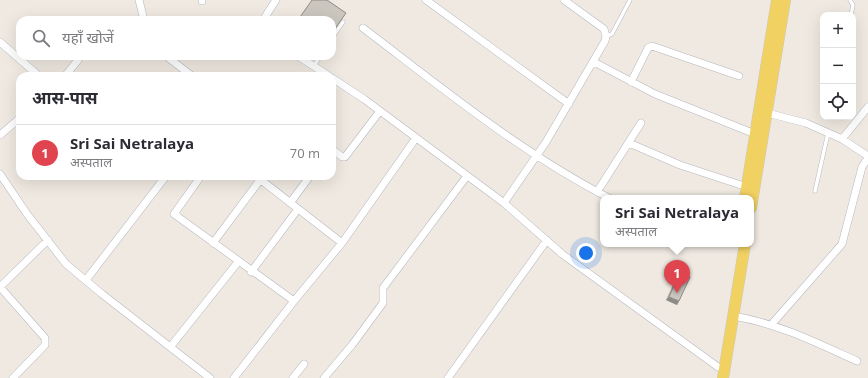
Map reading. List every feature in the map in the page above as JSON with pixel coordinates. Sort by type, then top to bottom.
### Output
[{"type":"main road","points":[[746,195],[776,0]]},
{"type":"main road","points":[[753,195],[785,0]]},
{"type":"main road","points":[[717,373],[738,247]]},
{"type":"main road","points":[[724,378],[744,247]]},
{"type":"street","points":[[139,0],[143,16]]},
{"type":"street","points":[[266,16],[276,0]]},
{"type":"street","points":[[426,0],[569,104]]},
{"type":"street","points":[[504,204],[569,104],[594,62],[606,36],[604,29],[564,0]]},
{"type":"street","points":[[363,28],[462,104],[536,156],[571,179],[603,195]]},
{"type":"street","points":[[0,42],[16,56]]},
{"type":"street","points":[[631,82],[648,48],[652,46],[739,76]]},
{"type":"street","points":[[21,60],[34,72]]},
{"type":"street","points":[[68,72],[78,60]]},
{"type":"street","points":[[171,60],[187,72]]},
{"type":"street","points":[[304,60],[323,72]]},
{"type":"street","points":[[594,62],[654,94],[755,134]]},
{"type":"street","points":[[336,81],[380,111],[504,204],[562,254],[717,373]]},
{"type":"street","points":[[842,139],[868,107]]},
{"type":"street","points":[[336,152],[345,157],[380,111]]},
{"type":"street","points":[[767,113],[796,120],[842,139],[868,157],[862,167],[842,244],[771,325]]},
{"type":"street","points":[[0,135],[16,121]]},
{"type":"street","points":[[597,192],[641,123]]},
{"type":"street","points":[[234,378],[294,301],[342,243],[416,138]]},
{"type":"street","points":[[629,143],[680,166],[747,187]]},
{"type":"street","points":[[0,174],[27,214],[66,264],[210,378]]},
{"type":"street","points":[[324,378],[352,345],[383,303],[383,288],[467,176]]},
{"type":"street","points":[[86,280],[163,180]]},
{"type":"street","points":[[198,180],[174,214],[251,272],[294,301]]},
{"type":"street","points":[[213,243],[257,180]]},
{"type":"street","points":[[261,180],[342,243]]},
{"type":"street","points":[[290,203],[307,180]]},
{"type":"street","points":[[251,272],[298,209]]},
{"type":"street","points":[[13,378],[45,345],[46,342],[45,338],[1,286],[48,240]]},
{"type":"street","points":[[448,378],[547,240]]},
{"type":"street","points":[[171,346],[238,262]]},
{"type":"street","points":[[733,316],[771,325],[798,334],[857,361]]},
{"type":"street","points":[[294,378],[304,364]]},
{"type":"lane","points":[[606,36],[612,34],[630,0]]},
{"type":"lane","points":[[850,0],[853,5],[852,12]]},
{"type":"lane","points":[[336,32],[343,22]]},
{"type":"lane","points":[[314,66],[318,60]]},
{"type":"lane","points":[[815,191],[828,133]]},
{"type":"building","points":[[312,0],[327,0],[346,13],[336,27],[336,16],[301,16]]},
{"type":"building","points":[[680,272],[690,277],[679,301],[669,297]]},
{"type":"place","name":"Sri Sai Netralaya","points":[[677,293]]}]
